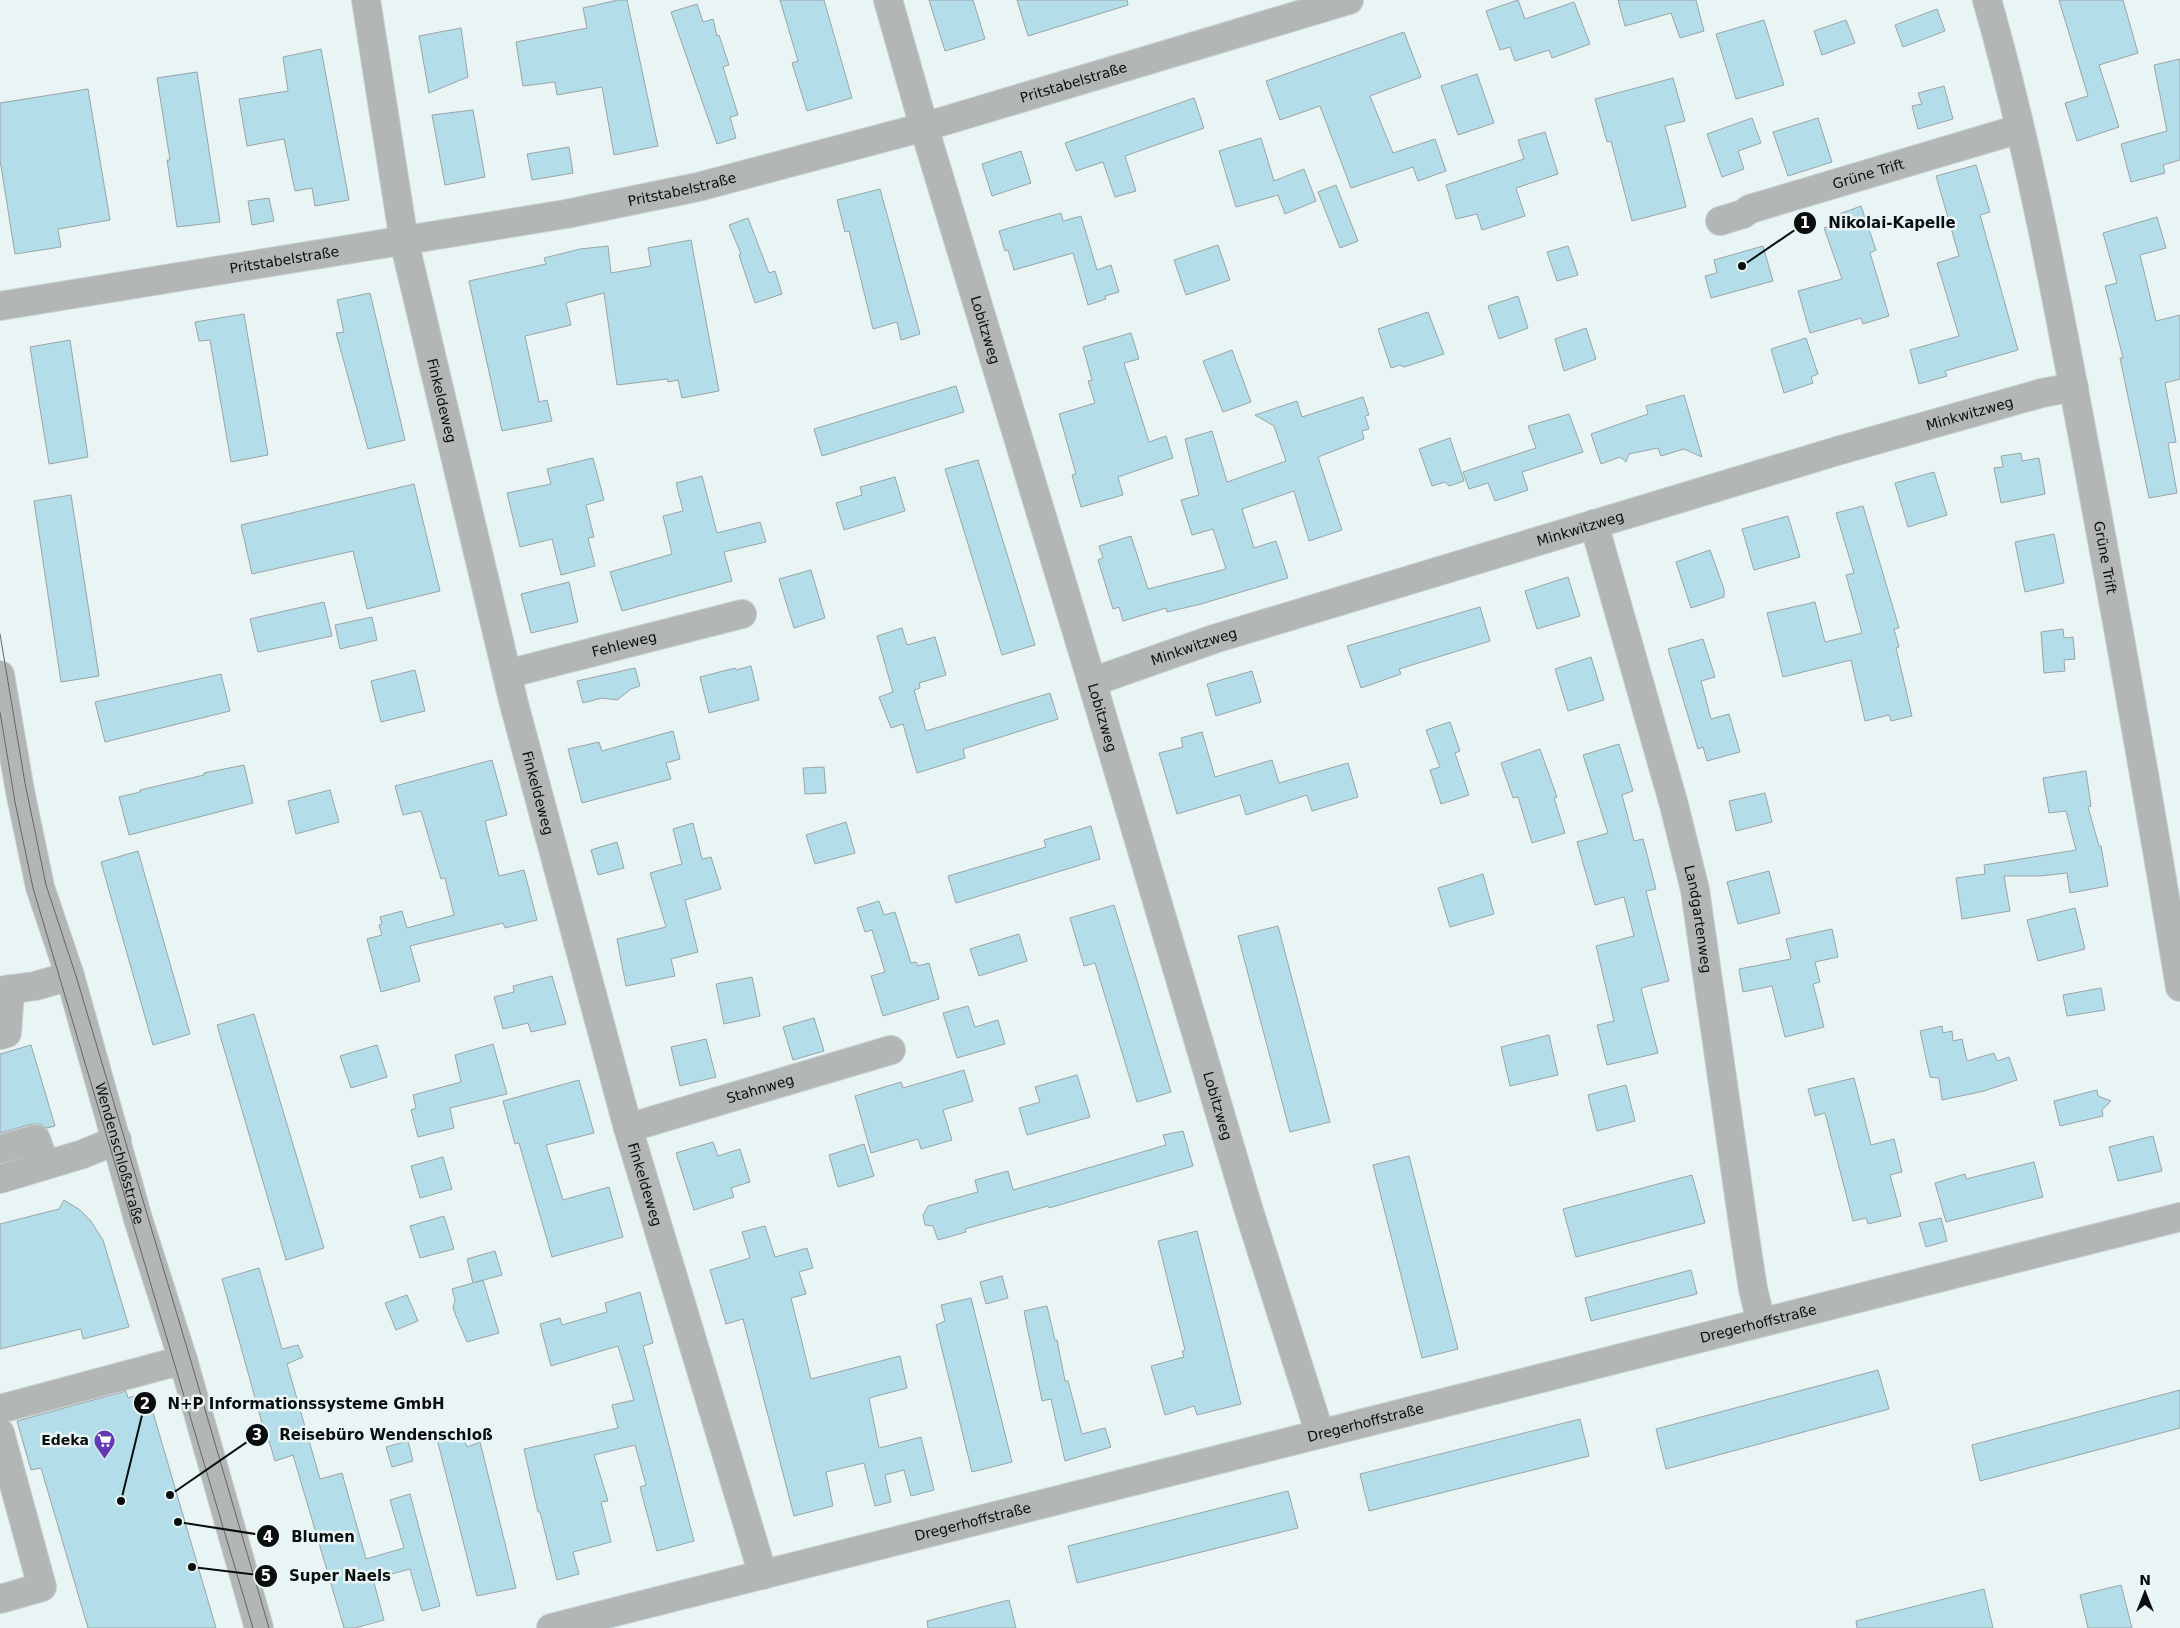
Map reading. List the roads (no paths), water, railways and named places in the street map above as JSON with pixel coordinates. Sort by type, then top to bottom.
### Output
[{"type":"street","name":"Finkeldeweg","points":[[366,0],[404,240],[507,674],[628,1128],[762,1575]]},
{"type":"street","name":"Lobitzweg","points":[[888,0],[924,127],[1247,1204],[1320,1434]]},
{"type":"street","name":"Pritstabelstraße","points":[[0,306],[566,214],[698,187],[924,127],[1349,0]]},
{"type":"street","name":"Grüne Trift","points":[[1987,0],[2038,208],[2074,386],[2127,676],[2180,987]]},
{"type":"street","name":"Grüne Trift","points":[[1720,220],[1742,214],[1750,209],[2019,129]]},
{"type":"street","name":"Minkwitzweg","points":[[1092,682],[1214,639],[1594,524],[1846,449],[2042,393],[2074,386]]},
{"type":"street","name":"Landgartenweg","points":[[1594,524],[1674,805],[1696,890],[1744,1237],[1761,1322]]},
{"type":"street","name":"Fehleweg","points":[[507,674],[742,614]]},
{"type":"street","name":"Wendenschloßstraße","points":[[0,675],[20,791],[40,887],[70,976],[138,1219],[183,1360],[259,1628]]},
{"type":"street","points":[[0,1035],[7,1032],[5,990],[35,986],[70,976]]},
{"type":"street","name":"Stahnweg","points":[[628,1128],[892,1050]]},
{"type":"street","points":[[0,1150],[36,1139],[45,1165]]},
{"type":"street","points":[[0,1179],[83,1154],[117,1140]]},
{"type":"street","name":"Dregerhoffstraße","points":[[551,1628],[2180,1217]]},
{"type":"street","points":[[0,1409],[183,1360]]},
{"type":"street","points":[[0,1433],[42,1587],[0,1599]]},
{"type":"tram line","points":[[0,634],[25,783],[46,885],[76,976],[269,1628]]},
{"type":"tram line","points":[[0,712],[15,802],[33,888],[253,1628]]},
{"type":"place","name":"Nikolai-Kapelle","points":[[1742,266]]},
{"type":"place","name":"Edeka","points":[[105,1459]]},
{"type":"place","name":"Reisebüro Wendenschloß","points":[[170,1495]]},
{"type":"place","name":"N+P Informationssysteme GmbH","points":[[121,1501]]},
{"type":"place","name":"Blumen","points":[[178,1522]]},
{"type":"place","name":"Super Naels","points":[[192,1567]]}]
